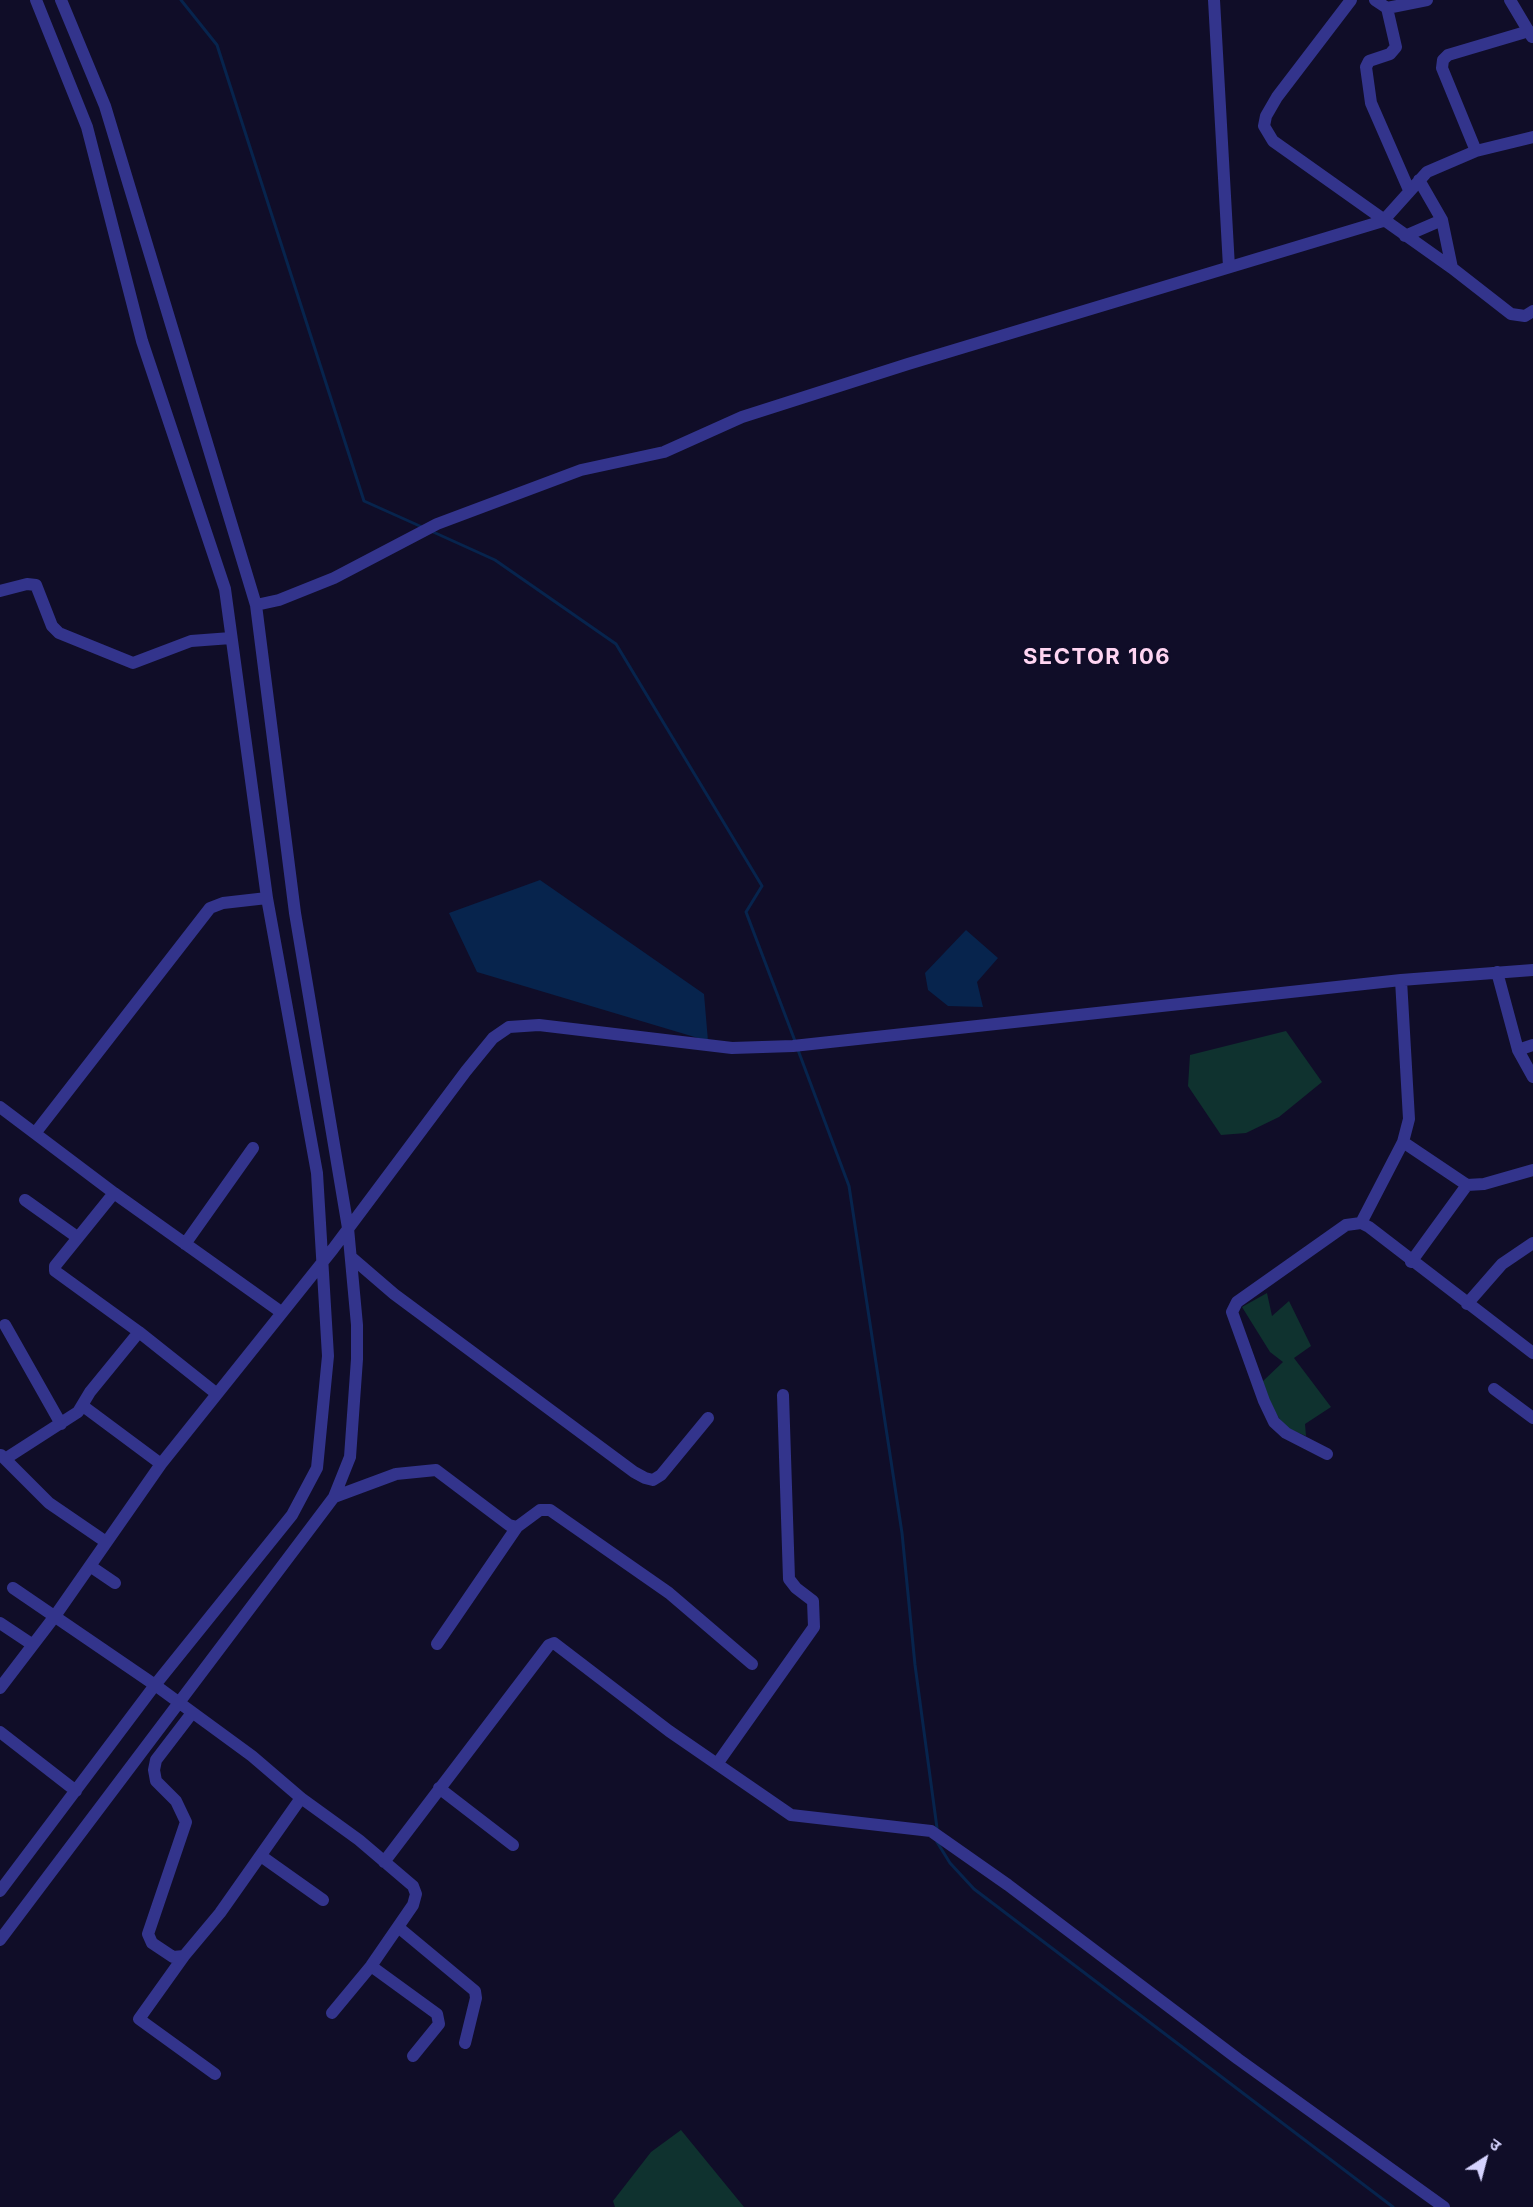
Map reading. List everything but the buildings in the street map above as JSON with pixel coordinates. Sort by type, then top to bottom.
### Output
[{"type":"street","points":[[0,1891],[155,1685],[292,1515],[313,1480],[317,1468],[328,1356],[324,1259],[314,1147],[267,898],[221,572],[142,341],[87,127],[36,0]]},
{"type":"street","points":[[0,1940],[334,1497],[350,1457],[357,1359],[348,1228],[295,913],[256,605],[105,106],[61,0]]},
{"type":"street","points":[[1214,0],[1229,267]]},
{"type":"street","points":[[1351,0],[1277,97],[1266,116],[1264,126],[1273,141],[1452,268],[1511,314],[1525,316],[1533,310]]},
{"type":"street","points":[[1375,0],[1387,8],[1396,47],[1389,54],[1369,61],[1366,67],[1371,103],[1409,190]]},
{"type":"street","points":[[1387,8],[1426,0]]},
{"type":"street","points":[[1476,151],[1442,68],[1443,60],[1448,55],[1531,35],[1512,1]]},
{"type":"street","points":[[256,605],[279,600],[334,578],[437,524],[581,470],[664,452],[742,417],[1383,221],[1409,190],[1433,169],[1476,151],[1533,137]]},
{"type":"street","points":[[1419,180],[1442,220],[1452,268]]},
{"type":"street","points":[[1405,236],[1442,220]]},
{"type":"street","points":[[0,591],[27,584],[36,585],[52,626],[59,633],[133,663],[190,641],[231,638]]},
{"type":"street","points":[[36,1132],[210,909],[223,903],[267,898]]},
{"type":"street","points":[[0,1688],[90,1566],[161,1464],[324,1259],[466,1071],[493,1038],[509,1027],[539,1025],[732,1048],[793,1046],[1401,980],[1533,970]]},
{"type":"street","points":[[1497,972],[1518,1050],[1533,1077]]},
{"type":"street","points":[[1361,1223],[1403,1142],[1409,1119],[1401,980]]},
{"type":"street","points":[[1518,1050],[1533,1045]]},
{"type":"street","points":[[0,1107],[114,1193],[281,1312]]},
{"type":"street","points":[[1403,1142],[1467,1185],[1484,1184],[1533,1170]]},
{"type":"street","points":[[185,1244],[253,1148]]},
{"type":"street","points":[[1412,1262],[1467,1185]]},
{"type":"street","points":[[114,1193],[55,1266],[55,1271],[139,1332],[217,1394]]},
{"type":"street","points":[[25,1200],[77,1237]]},
{"type":"street","points":[[1328,1454],[1286,1433],[1274,1422],[1264,1401],[1232,1312],[1237,1302],[1346,1225],[1361,1223],[1533,1353]]},
{"type":"street","points":[[1467,1304],[1502,1264],[1533,1243]]},
{"type":"street","points":[[351,1257],[394,1294],[645,1478],[653,1480],[661,1475],[708,1418]]},
{"type":"street","points":[[5,1325],[60,1424]]},
{"type":"street","points":[[106,1542],[49,1503],[2,1456],[78,1412],[90,1392],[139,1332]]},
{"type":"street","points":[[1494,1389],[1533,1418]]},
{"type":"street","points":[[717,1764],[814,1627],[813,1600],[796,1588],[789,1579],[783,1395]]},
{"type":"street","points":[[83,1406],[161,1464]]},
{"type":"street","points":[[334,1497],[396,1474],[436,1470],[509,1526],[517,1527]]},
{"type":"street","points":[[437,1644],[517,1527],[540,1510],[550,1510],[669,1593],[752,1664]]},
{"type":"street","points":[[90,1566],[115,1583]]},
{"type":"street","points":[[13,1588],[155,1685],[252,1756],[301,1798],[359,1840],[412,1886],[416,1894],[413,1905],[371,1966],[332,2013]]},
{"type":"street","points":[[0,1623],[33,1645]]},
{"type":"street","points":[[384,1862],[551,1643],[558,1645],[717,1764],[791,1815],[931,1831],[1008,1885],[1238,2059],[1444,2207]]},
{"type":"street","points":[[184,1956],[173,1957],[152,1943],[148,1934],[186,1822],[176,1801],[156,1781],[154,1770],[156,1760],[192,1713]]},
{"type":"street","points":[[0,1732],[76,1791]]},
{"type":"street","points":[[440,1788],[513,1845]]},
{"type":"street","points":[[215,2074],[139,2019],[184,1956],[220,1913],[301,1798]]},
{"type":"street","points":[[261,1856],[322,1900]]},
{"type":"street","points":[[398,1927],[475,1990],[476,1998],[465,2043]]},
{"type":"street","points":[[371,1966],[437,2014],[439,2024],[413,2056]]},
{"type":"green space","points":[[1286,1031],[1322,1082],[1279,1117],[1246,1133],[1221,1135],[1188,1086],[1190,1055]]},
{"type":"green space","points":[[1267,1293],[1272,1316],[1289,1301],[1311,1346],[1294,1358],[1331,1407],[1305,1424],[1306,1436],[1285,1427],[1269,1403],[1262,1382],[1283,1362],[1270,1352],[1242,1307]]},
{"type":"green space","points":[[681,2130],[744,2207],[615,2207],[613,2201],[651,2152]]},
{"type":"water","points":[[540,880],[704,994],[708,1041],[477,972],[449,913]]},
{"type":"water","points":[[966,930],[998,958],[977,982],[983,1007],[948,1006],[928,990],[925,973]]},
{"type":"waterway","points":[[181,0],[217,45],[364,501],[422,527]]},
{"type":"waterway","points":[[431,531],[495,560],[616,644],[762,886],[746,912],[795,1041]]},
{"type":"waterway","points":[[798,1050],[849,1186],[902,1533],[915,1665],[937,1828]]},
{"type":"waterway","points":[[937,1842],[950,1863],[974,1889],[1393,2207]]},
{"type":"district","name":"SECTOR 106","points":[[1097,657]]}]
